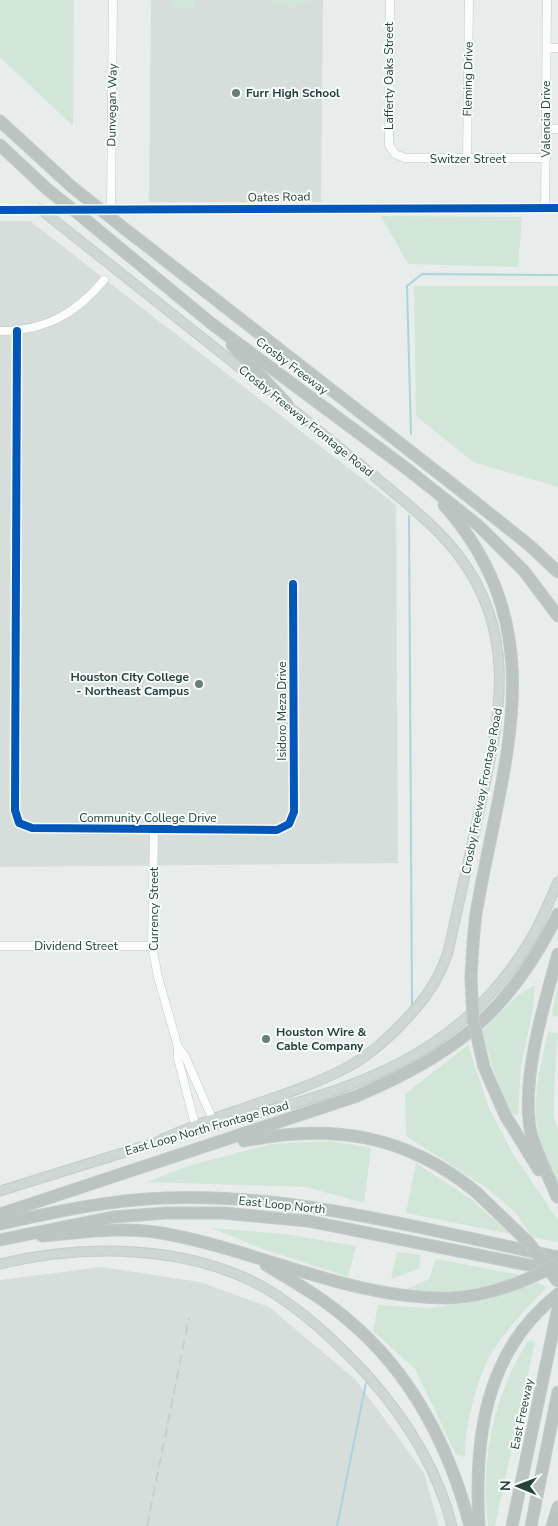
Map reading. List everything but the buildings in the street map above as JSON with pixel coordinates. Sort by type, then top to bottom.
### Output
[{"type":"highway","name":"Crosby Freeway","points":[[0,121],[72,187],[460,490],[529,545],[558,572]]},
{"type":"highway","name":"Crosby Freeway","points":[[0,145],[47,189],[212,324],[407,469],[500,545],[558,616]]},
{"type":"highway","points":[[212,324],[287,404]]},
{"type":"highway","points":[[407,469],[468,532],[490,563],[508,608],[519,663],[520,684],[514,736],[476,914],[471,978],[473,1019],[484,1067],[505,1115],[558,1197]]},
{"type":"highway","points":[[0,1214],[212,1146],[357,1096],[408,1073],[445,1052],[485,1019],[503,1001],[530,965],[558,914]]},
{"type":"highway","points":[[551,1186],[535,1146],[528,1110],[531,1070],[558,954]]},
{"type":"highway","points":[[212,1146],[298,1132],[332,1132],[374,1139],[429,1161],[453,1174],[476,1192],[529,1244],[558,1282]]},
{"type":"highway","name":"East Loop North","points":[[0,1224],[83,1206],[164,1198],[272,1202],[328,1210],[558,1257]]},
{"type":"highway","name":"East Loop North","points":[[0,1240],[99,1219],[166,1213],[223,1213],[315,1222],[558,1270]]},
{"type":"highway","points":[[0,1240],[96,1231],[133,1230],[166,1233],[231,1249],[256,1258],[392,1295],[452,1298],[475,1296],[506,1288],[538,1275],[558,1264]]},
{"type":"highway","points":[[256,1258],[324,1301],[368,1337],[410,1389],[431,1423],[457,1480],[470,1526]]},
{"type":"highway","points":[[479,1526],[478,1478],[481,1434],[487,1404],[499,1372],[528,1326],[558,1294]]},
{"type":"highway","name":"East Freeway","points":[[512,1526],[558,1308]]},
{"type":"highway","points":[[531,1526],[558,1392]]},
{"type":"highway","points":[[552,1526],[558,1507]]},
{"type":"main road","name":"Crosby Freeway Frontage Road","points":[[40,209],[287,404],[425,519],[457,554],[473,579],[492,625],[500,662],[501,691],[493,745],[448,952],[441,974],[420,1005],[395,1032],[348,1066],[316,1081],[195,1124],[161,1140]]},
{"type":"main road","name":"East Loop North Frontage Road","points":[[0,1191],[161,1140],[332,1092],[378,1074],[411,1058],[456,1027],[504,978],[529,943],[558,882]]},
{"type":"main road","points":[[0,1264],[49,1254],[83,1251],[128,1252],[176,1258],[218,1269],[264,1288],[295,1308],[347,1353],[375,1383],[426,1457],[443,1497],[452,1526]]},
{"type":"street","name":"Dunvegan Way","points":[[111,210],[113,0]]},
{"type":"street","name":"Lafferty Oaks Street","points":[[390,0],[389,145],[392,151]]},
{"type":"street","name":"Fleming Drive","points":[[467,159],[468,0]]},
{"type":"street","name":"Valencia Drive","points":[[545,208],[547,0]]},
{"type":"street","points":[[547,48],[558,48]]},
{"type":"street","points":[[546,129],[558,129]]},
{"type":"street","name":"Switzer Street","points":[[392,151],[405,158],[546,158]]},
{"type":"street","name":"Oates Road","points":[[0,210],[558,208]]},
{"type":"street","points":[[0,331],[17,331],[41,327],[63,318],[79,307],[104,280]]},
{"type":"street","name":"Community College Drive","points":[[17,331],[16,810],[19,823],[32,828],[277,830]]},
{"type":"street","name":"Isidoro Meza Drive","points":[[277,830],[289,824],[294,812],[293,584]]},
{"type":"street","name":"Currency Street","points":[[154,829],[152,946],[158,977],[178,1047],[178,1059],[195,1124]]},
{"type":"street","name":"Dividend Street","points":[[0,946],[152,946]]},
{"type":"street","name":"Currency Street","points":[[178,1047],[185,1056],[212,1118]]},
{"type":"street","points":[[185,1083],[195,1080]]},
{"type":"shaded area","name":"Furr High School","points":[[151,0],[323,0],[321,202],[149,202]]},
{"type":"shaded area","name":"Houston City College - Northeast Campus","points":[[0,221],[30,221],[396,505],[398,863],[0,867]]},
{"type":"shaded area","points":[[102,1267],[200,1282],[269,1307],[356,1380],[424,1473],[439,1526],[0,1526],[0,1280]]},
{"type":"green space","points":[[0,0],[74,0],[73,126],[0,57]]},
{"type":"green space","points":[[173,0],[194,0],[194,9],[173,9]]},
{"type":"green space","points":[[270,0],[311,0],[291,7],[280,5]]},
{"type":"green space","points":[[381,216],[522,217],[518,267],[408,264]]},
{"type":"green space","points":[[414,286],[558,286],[558,487],[473,462],[416,416]]},
{"type":"green space","points":[[558,984],[558,1016],[555,1017],[552,1013]]},
{"type":"green space","points":[[535,985],[533,1009],[521,1067],[518,1115],[511,1114],[492,1066],[482,1031],[518,995]]},
{"type":"green space","points":[[548,1032],[558,1033],[554,1117],[558,1129],[558,1182],[541,1143],[537,1125],[536,1108],[539,1074]]},
{"type":"green space","points":[[468,1045],[488,1106],[512,1152],[558,1220],[558,1242],[532,1237],[515,1212],[485,1187],[406,1136],[405,1094]]},
{"type":"green space","points":[[330,1141],[371,1148],[364,1203],[306,1187],[147,1182],[191,1165],[271,1144]]},
{"type":"green space","points":[[416,1163],[471,1199],[510,1234],[406,1213]]},
{"type":"green space","points":[[211,1228],[286,1234],[356,1246],[348,1277],[260,1248]]},
{"type":"green space","points":[[397,1252],[421,1255],[419,1269],[391,1279]]},
{"type":"green space","points":[[436,1259],[520,1275],[491,1285],[464,1290],[407,1289],[429,1279]]},
{"type":"green space","points":[[538,1283],[547,1287],[512,1325],[488,1360],[473,1401],[467,1430],[465,1456],[456,1455],[415,1369],[373,1331],[378,1305],[430,1308],[476,1302]]},
{"type":"green space","points":[[528,1341],[535,1342],[495,1526],[488,1526],[486,1477],[492,1429],[506,1384]]},
{"type":"waterway","points":[[411,434],[407,286],[422,274],[558,275]]},
{"type":"waterway","points":[[409,516],[412,1004]]},
{"type":"waterway","points":[[337,1526],[366,1383]]},
{"type":"railway","points":[[147,1526],[189,1318]]},
{"type":"cycle path","points":[[0,210],[558,208]]},
{"type":"cycle path","points":[[17,331],[15,810],[19,823],[32,828],[277,830],[289,824],[294,812],[293,584]]},
{"type":"place","name":"Furr High School","points":[[236,93]]},
{"type":"place","name":"Houston City College - Northeast Campus","points":[[199,684]]},
{"type":"place","name":"Houston Wire & Cable Company","points":[[266,1039]]}]
